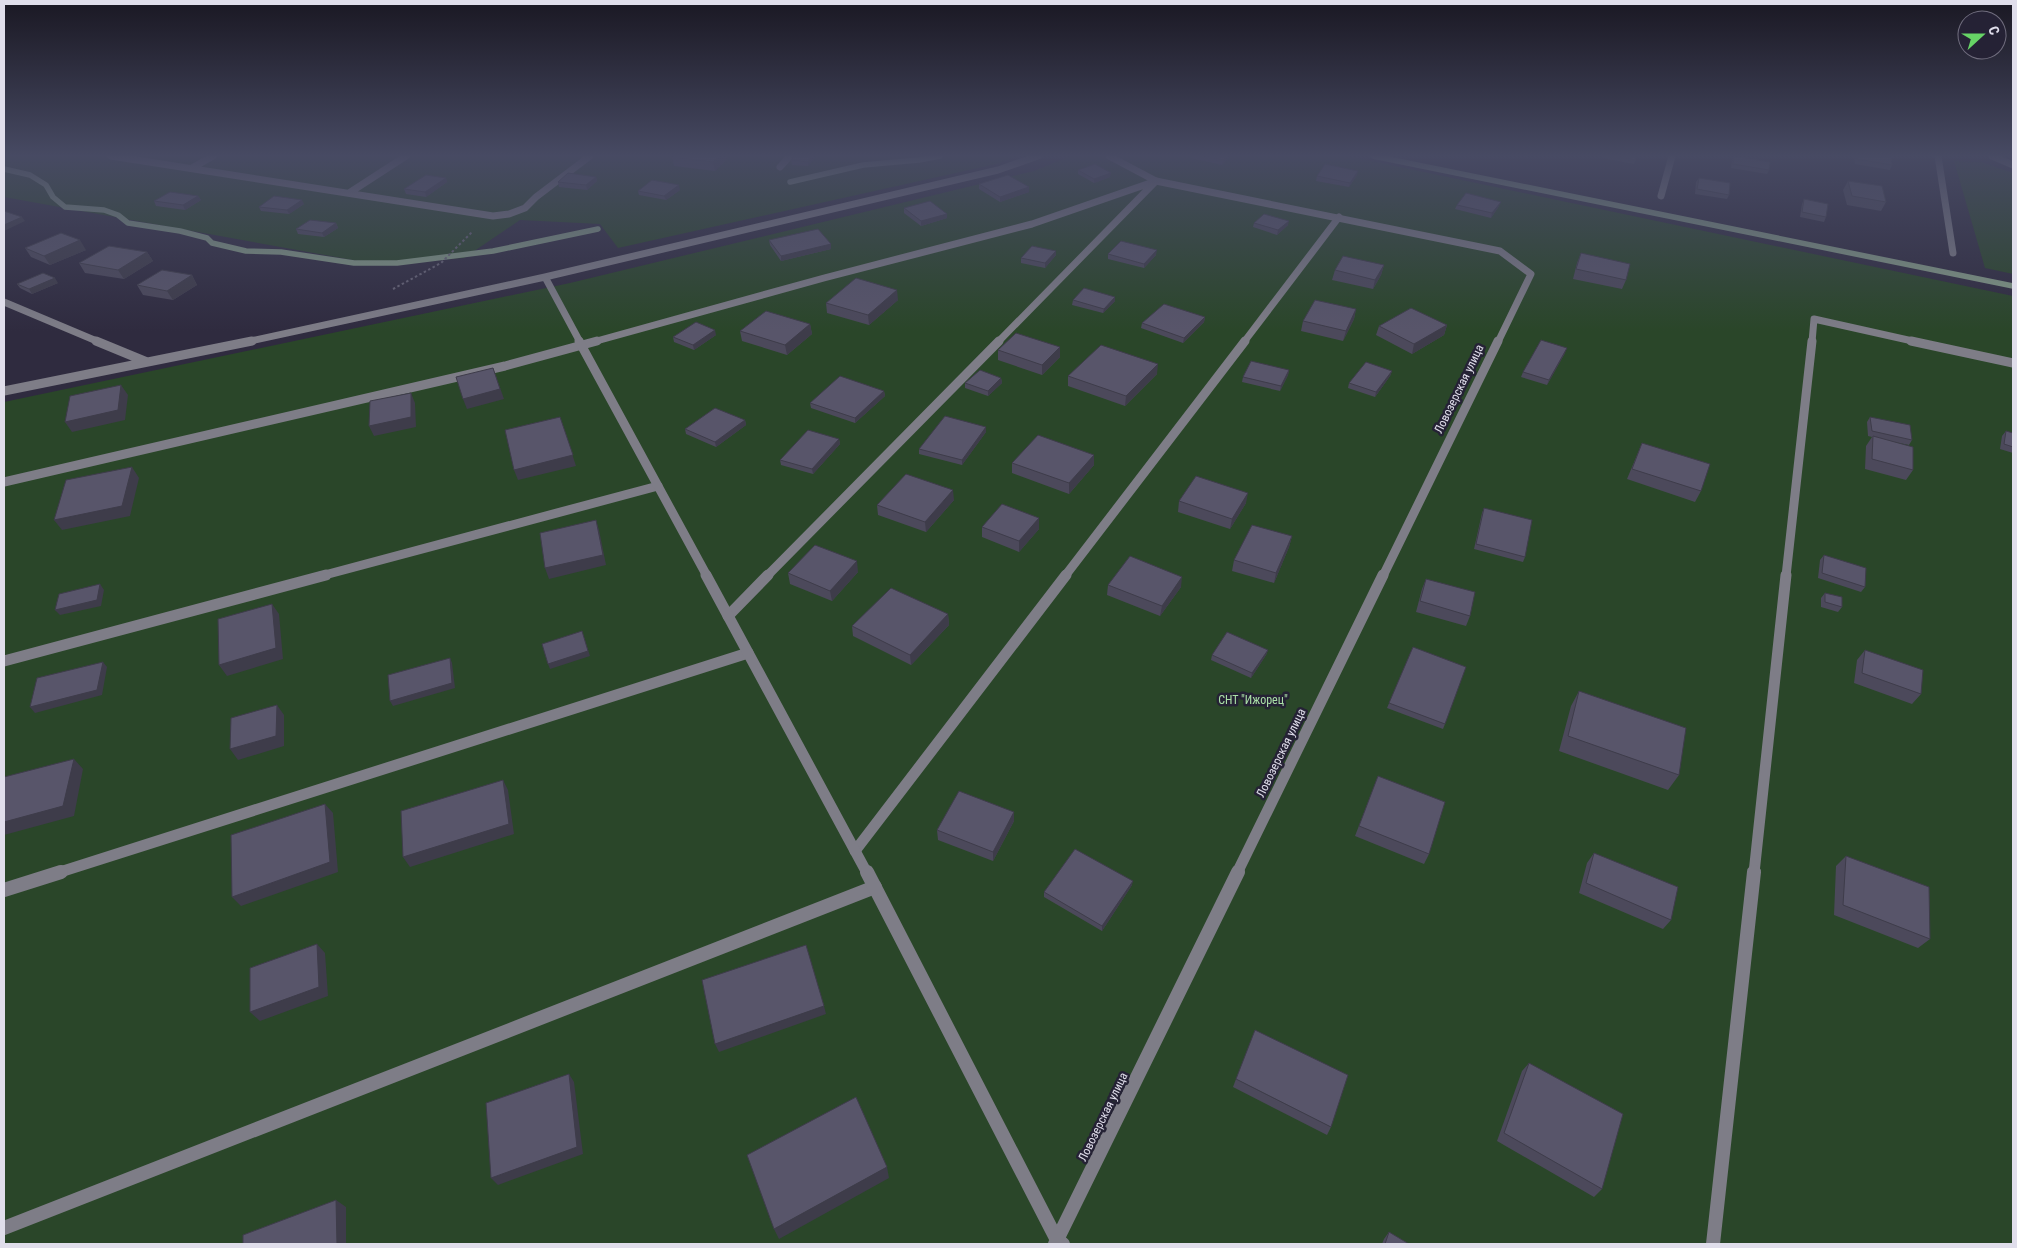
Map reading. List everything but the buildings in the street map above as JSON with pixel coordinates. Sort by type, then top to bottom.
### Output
[{"type":"street","points":[[482,214],[493,216],[507,214]]},
{"type":"street","points":[[4,391],[324,326],[811,214]]},
{"type":"street","points":[[4,482],[505,366],[1032,224],[1060,214]]},
{"type":"street","points":[[728,616],[1123,214]]},
{"type":"street","points":[[855,851],[1338,217],[1324,214]]},
{"type":"street","points":[[1947,214],[1953,253]]},
{"type":"street","name":"Ловозерская улица","points":[[1056,1243],[1531,274],[1500,251],[1338,217]]},
{"type":"street","points":[[545,276],[855,851],[1056,1243]]},
{"type":"street","points":[[4,302],[147,362]]},
{"type":"street","points":[[1713,1244],[1814,319],[2013,363]]},
{"type":"street","points":[[4,661],[658,486]]},
{"type":"street","points":[[4,890],[748,653]]},
{"type":"street","points":[[4,1228],[874,887]]},
{"type":"path","points":[[441,263],[452,253]]},
{"type":"green space","points":[[99,214],[770,214],[618,248],[600,224],[520,220],[464,258],[369,263]]},
{"type":"green space","name":"СНТ \"Ижорец\"","points":[[855,214],[1625,214],[2013,296],[2013,1244],[4,1244],[4,402],[570,283]]},
{"type":"green space","points":[[1969,214],[2013,214],[2013,274],[1985,268]]},
{"type":"waterway","points":[[116,214],[128,223],[180,231],[207,238],[212,243],[246,251],[281,252],[354,263],[397,263],[493,251],[598,229]]},
{"type":"waterway","points":[[1660,214],[2013,286]]}]
